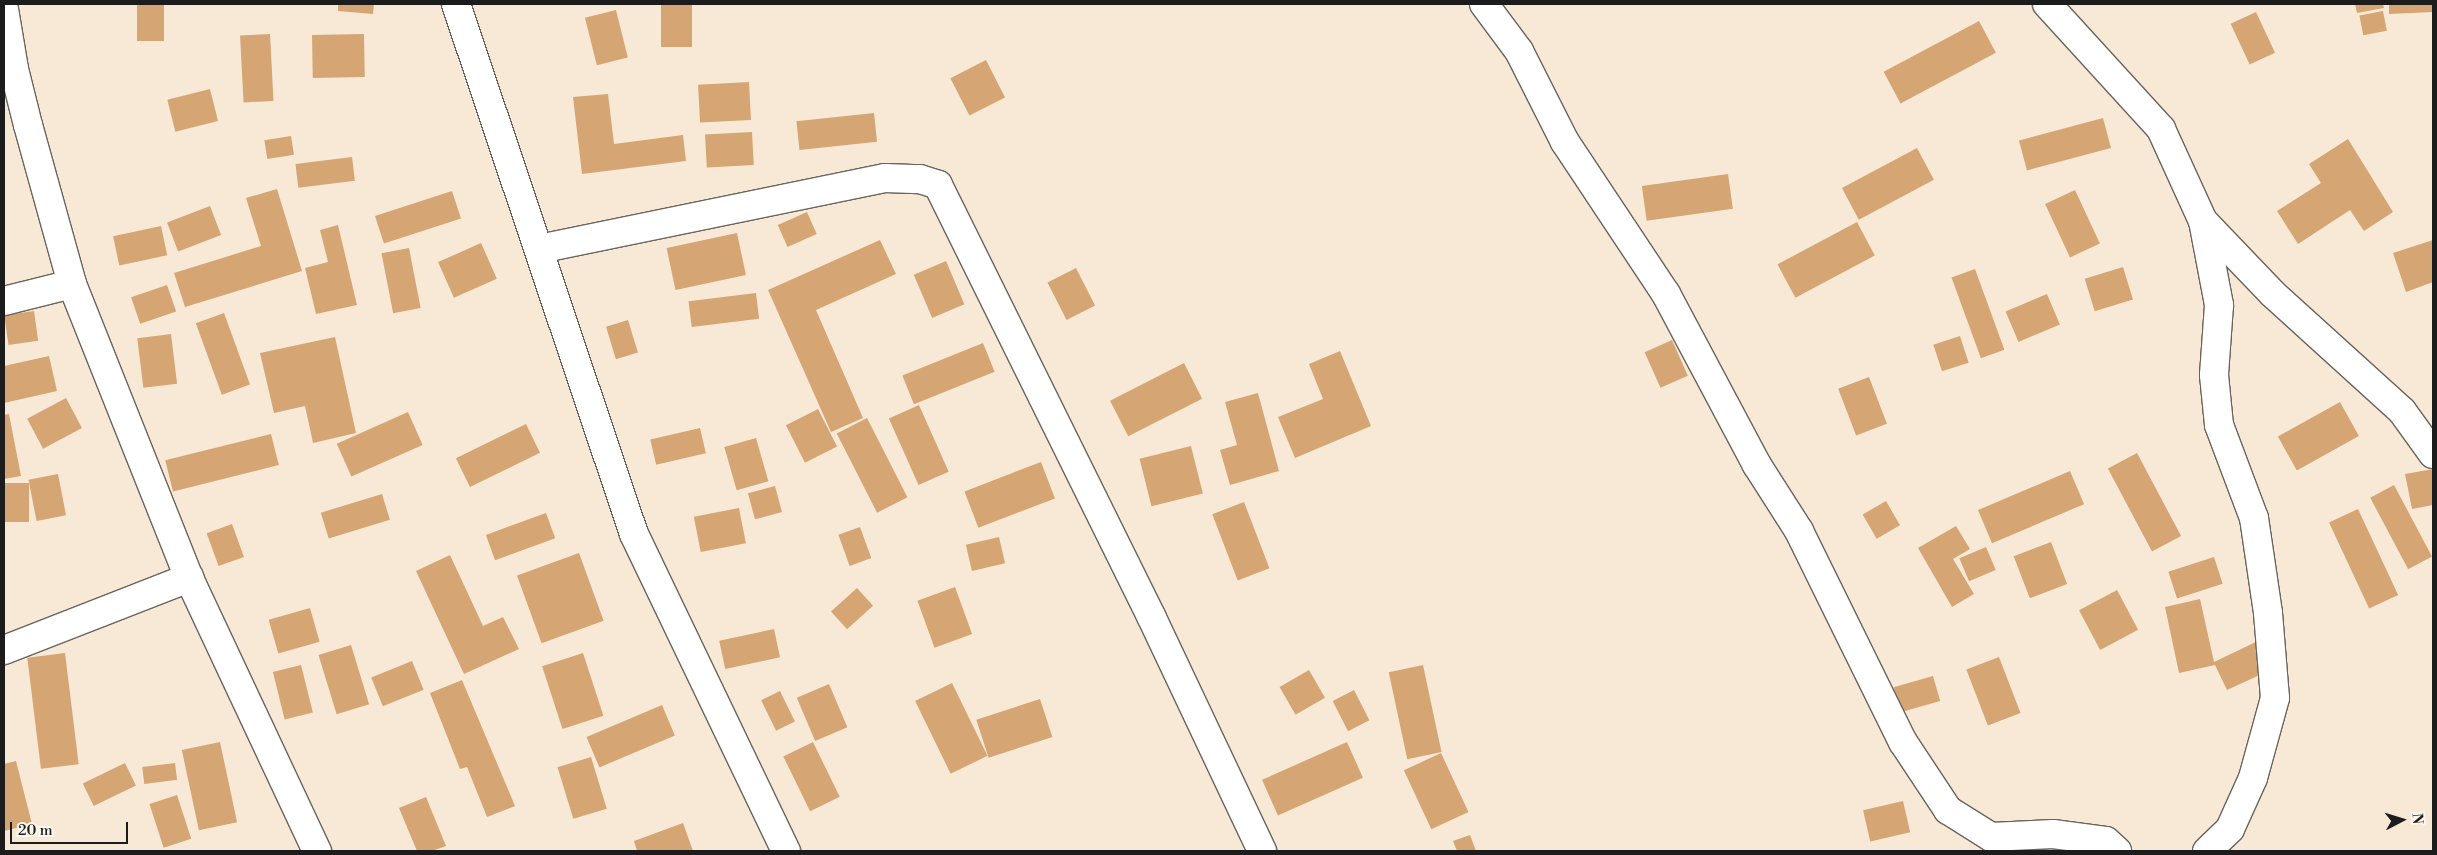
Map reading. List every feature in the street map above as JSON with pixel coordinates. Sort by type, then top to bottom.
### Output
[{"type":"street","points":[[456,4],[634,534],[786,851]]},
{"type":"street","points":[[1484,4],[1519,51],[1565,142],[1666,294],[1757,465],[1799,531],[1903,742],[1948,810],[1992,837],[2053,834],[2106,841],[2116,851]]},
{"type":"street","points":[[2047,4],[2161,129],[2203,221],[2218,305],[2214,375],[2219,425],[2254,518],[2268,613],[2274,698],[2253,778],[2230,829],[2207,851]]},
{"type":"street","points":[[4,9],[21,97],[72,284],[189,578],[317,851]]},
{"type":"street","points":[[539,249],[885,178],[920,179],[938,185],[1151,616],[1262,851]]},
{"type":"street","points":[[2203,221],[2273,294],[2402,411],[2433,454]]},
{"type":"street","points":[[4,301],[72,284]]},
{"type":"street","points":[[4,650],[189,578]]},
{"type":"building","points":[[137,4],[164,4],[164,41],[137,41]]},
{"type":"building","points":[[338,4],[374,4],[373,14],[338,11]]},
{"type":"building","points":[[661,4],[692,4],[692,47],[661,47]]},
{"type":"building","points":[[2355,4],[2383,4],[2384,8],[2357,13]]},
{"type":"building","points":[[2389,4],[2433,4],[2433,12],[2389,14]]},
{"type":"building","points":[[616,10],[628,58],[597,65],[585,18]]},
{"type":"building","points":[[2383,11],[2387,31],[2363,35],[2359,16]]},
{"type":"building","points":[[2256,12],[2275,53],[2250,65],[2231,24]]},
{"type":"building","points":[[1979,21],[1996,53],[1901,103],[1884,72]]},
{"type":"building","points":[[270,34],[274,101],[244,102],[240,36]]},
{"type":"building","points":[[364,34],[365,77],[313,78],[312,35]]},
{"type":"building","points":[[986,60],[1005,97],[969,116],[950,78]]},
{"type":"building","points":[[749,82],[751,120],[700,123],[698,85]]},
{"type":"building","points":[[210,89],[218,121],[175,132],[167,100]]},
{"type":"building","points":[[608,94],[614,144],[683,135],[686,161],[582,174],[573,97]]},
{"type":"building","points":[[874,113],[877,142],[799,150],[796,121]]},
{"type":"building","points":[[2103,118],[2111,148],[2027,170],[2019,141]]},
{"type":"building","points":[[752,132],[754,165],[707,167],[705,134]]},
{"type":"building","points":[[291,136],[294,155],[267,159],[264,140]]},
{"type":"building","points":[[2348,139],[2393,212],[2364,231],[2350,210],[2298,244],[2277,211],[2321,183],[2309,164]]},
{"type":"building","points":[[1917,148],[1934,180],[1859,220],[1842,188]]},
{"type":"building","points":[[352,157],[355,181],[298,188],[295,164]]},
{"type":"building","points":[[1728,174],[1733,209],[1647,221],[1642,186]]},
{"type":"building","points":[[277,189],[302,271],[185,307],[174,273],[261,246],[246,198]]},
{"type":"building","points":[[2075,190],[2100,243],[2070,257],[2045,204]]},
{"type":"building","points":[[452,191],[461,219],[384,244],[375,216]]},
{"type":"building","points":[[210,206],[221,235],[178,251],[167,222]]},
{"type":"building","points":[[807,212],[817,234],[788,247],[778,225]]},
{"type":"building","points":[[1857,222],[1875,256],[1795,298],[1778,264]]},
{"type":"building","points":[[338,225],[357,305],[316,314],[305,268],[328,262],[320,230]]},
{"type":"building","points":[[161,226],[167,255],[119,266],[113,236]]},
{"type":"building","points":[[737,233],[746,275],[676,290],[667,248]]},
{"type":"building","points":[[880,240],[896,274],[816,310],[863,418],[831,432],[768,290]]},
{"type":"building","points":[[2433,240],[2433,282],[2406,292],[2393,253]]},
{"type":"building","points":[[481,243],[497,279],[454,298],[438,262]]},
{"type":"building","points":[[409,248],[421,308],[393,313],[382,253]]},
{"type":"building","points":[[946,261],[964,304],[932,318],[914,275]]},
{"type":"building","points":[[2123,267],[2133,300],[2095,311],[2085,279]]},
{"type":"building","points":[[1076,268],[1095,305],[1067,320],[1047,283]]},
{"type":"building","points":[[1975,269],[2004,350],[1981,358],[1952,278]]},
{"type":"building","points":[[167,285],[176,311],[140,324],[131,297]]},
{"type":"building","points":[[756,293],[759,319],[692,327],[689,301]]},
{"type":"building","points":[[2047,294],[2060,324],[2018,342],[2006,312]]},
{"type":"building","points":[[34,311],[38,341],[8,345],[4,315]]},
{"type":"building","points":[[224,313],[250,384],[222,395],[196,323]]},
{"type":"building","points":[[628,320],[638,353],[616,359],[606,327]]},
{"type":"building","points":[[171,334],[177,384],[143,388],[137,338]]},
{"type":"building","points":[[1960,336],[1969,363],[1942,371],[1933,345]]},
{"type":"building","points":[[335,337],[356,433],[313,443],[305,406],[274,413],[260,353]]},
{"type":"building","points":[[1672,340],[1688,376],[1660,388],[1645,352]]},
{"type":"building","points":[[983,343],[995,372],[914,404],[902,376]]},
{"type":"building","points":[[1340,351],[1371,426],[1295,458],[1278,417],[1323,399],[1309,364]]},
{"type":"building","points":[[49,356],[57,391],[4,403],[4,366]]},
{"type":"building","points":[[1184,363],[1202,399],[1128,436],[1110,401]]},
{"type":"building","points":[[1869,377],[1887,424],[1856,436],[1838,389]]},
{"type":"building","points":[[1258,393],[1279,471],[1230,485],[1220,450],[1237,445],[1225,402]]},
{"type":"building","points":[[66,398],[82,428],[43,449],[27,419]]},
{"type":"building","points":[[2340,402],[2359,436],[2297,471],[2278,436]]},
{"type":"building","points":[[919,405],[949,472],[919,485],[889,418]]},
{"type":"building","points":[[818,409],[837,446],[805,463],[786,425]]},
{"type":"building","points":[[408,412],[423,445],[351,477],[337,444]]},
{"type":"building","points":[[9,414],[21,476],[4,479],[4,415]]},
{"type":"building","points":[[867,418],[907,497],[877,513],[837,433]]},
{"type":"building","points":[[526,424],[540,453],[470,487],[456,458]]},
{"type":"building","points":[[700,428],[706,453],[656,465],[650,439]]},
{"type":"building","points":[[271,434],[279,465],[173,491],[165,460]]},
{"type":"building","points":[[756,438],[768,481],[737,490],[724,447]]},
{"type":"building","points":[[1191,446],[1203,494],[1151,506],[1140,459]]},
{"type":"building","points":[[2137,453],[2181,536],[2152,551],[2108,468]]},
{"type":"building","points":[[1041,462],[1055,498],[978,528],[964,491]]},
{"type":"building","points":[[2433,469],[2433,505],[2412,509],[2405,474]]},
{"type":"building","points":[[2070,471],[2084,504],[1992,543],[1978,510]]},
{"type":"building","points":[[58,474],[66,515],[37,521],[29,480]]},
{"type":"building","points":[[4,483],[29,483],[29,522],[4,522]]},
{"type":"building","points":[[2394,485],[2432,557],[2408,569],[2370,498]]},
{"type":"building","points":[[775,486],[782,512],[755,519],[748,493]]},
{"type":"building","points":[[382,494],[390,520],[329,539],[321,513]]},
{"type":"building","points":[[1886,501],[1900,525],[1877,539],[1863,514]]},
{"type":"building","points":[[1244,502],[1269,568],[1238,580],[1212,514]]},
{"type":"building","points":[[739,508],[746,543],[701,552],[694,517]]},
{"type":"building","points":[[2358,509],[2398,595],[2369,609],[2329,523]]},
{"type":"building","points":[[546,513],[555,538],[495,560],[486,535]]},
{"type":"building","points":[[232,524],[244,557],[219,566],[207,533]]},
{"type":"building","points":[[1956,526],[1970,549],[1953,559],[1974,594],[1952,607],[1918,548]]},
{"type":"building","points":[[860,527],[871,558],[850,566],[838,535]]},
{"type":"building","points":[[999,537],[1005,563],[972,571],[966,545]]},
{"type":"building","points":[[2051,542],[2067,584],[2030,598],[2014,556]]},
{"type":"building","points":[[1986,547],[1996,570],[1969,581],[1959,558]]},
{"type":"building","points":[[579,553],[604,621],[542,643],[517,576]]},
{"type":"building","points":[[450,555],[483,626],[503,617],[519,649],[464,674],[416,571]]},
{"type":"building","points":[[2214,557],[2223,584],[2177,598],[2168,572]]},
{"type":"building","points":[[955,587],[972,634],[935,648],[917,601]]},
{"type":"building","points":[[857,588],[873,606],[847,629],[831,611]]},
{"type":"building","points":[[2117,590],[2138,630],[2100,650],[2079,610]]},
{"type":"building","points":[[2200,599],[2214,662],[2262,639],[2275,668],[2227,690],[2215,665],[2179,673],[2165,607]]},
{"type":"building","points":[[310,608],[320,642],[278,653],[269,620]]},
{"type":"building","points":[[774,629],[780,657],[725,669],[719,641]]},
{"type":"building","points":[[351,645],[369,704],[337,714],[318,655]]},
{"type":"building","points":[[65,653],[79,764],[41,769],[27,658]]},
{"type":"building","points":[[583,653],[603,716],[562,729],[542,666]]},
{"type":"building","points":[[1999,657],[2021,713],[1988,726],[1966,670]]},
{"type":"building","points":[[412,661],[424,690],[383,706],[371,677]]},
{"type":"building","points":[[301,665],[313,713],[285,720],[273,672]]},
{"type":"building","points":[[1423,665],[1442,752],[1407,759],[1389,672]]},
{"type":"building","points":[[1309,670],[1325,698],[1296,715],[1280,687]]},
{"type":"building","points":[[1933,676],[1940,701],[1901,712],[1894,687]]},
{"type":"building","points":[[462,680],[515,806],[487,817],[467,767],[460,769],[430,693]]},
{"type":"building","points":[[952,683],[988,756],[951,774],[915,701]]},
{"type":"building","points":[[829,684],[847,727],[815,741],[797,698]]},
{"type":"building","points":[[1354,690],[1369,720],[1348,731],[1333,701]]},
{"type":"building","points":[[780,691],[795,722],[776,731],[761,700]]},
{"type":"building","points":[[1040,699],[1052,737],[989,758],[976,720]]},
{"type":"building","points":[[662,705],[675,735],[599,767],[587,737]]},
{"type":"building","points":[[220,742],[237,822],[199,830],[182,750]]},
{"type":"building","points":[[813,742],[840,797],[810,811],[783,756]]},
{"type":"building","points":[[1347,742],[1363,778],[1278,815],[1262,780]]},
{"type":"building","points":[[1441,753],[1468,812],[1431,829],[1404,770]]},
{"type":"building","points":[[591,757],[607,809],[573,819],[558,767]]},
{"type":"building","points":[[16,761],[32,824],[4,831],[4,764]]},
{"type":"building","points":[[125,763],[136,785],[94,806],[83,784]]},
{"type":"building","points":[[175,763],[177,780],[144,784],[142,767]]},
{"type":"building","points":[[177,795],[191,839],[164,848],[149,804]]},
{"type":"building","points":[[426,797],[446,846],[432,851],[417,851],[399,808]]},
{"type":"building","points":[[1903,801],[1910,832],[1870,841],[1863,810]]},
{"type":"building","points":[[683,823],[693,851],[637,851],[634,841]]},
{"type":"building","points":[[1470,835],[1476,851],[1457,851],[1453,841]]}]
